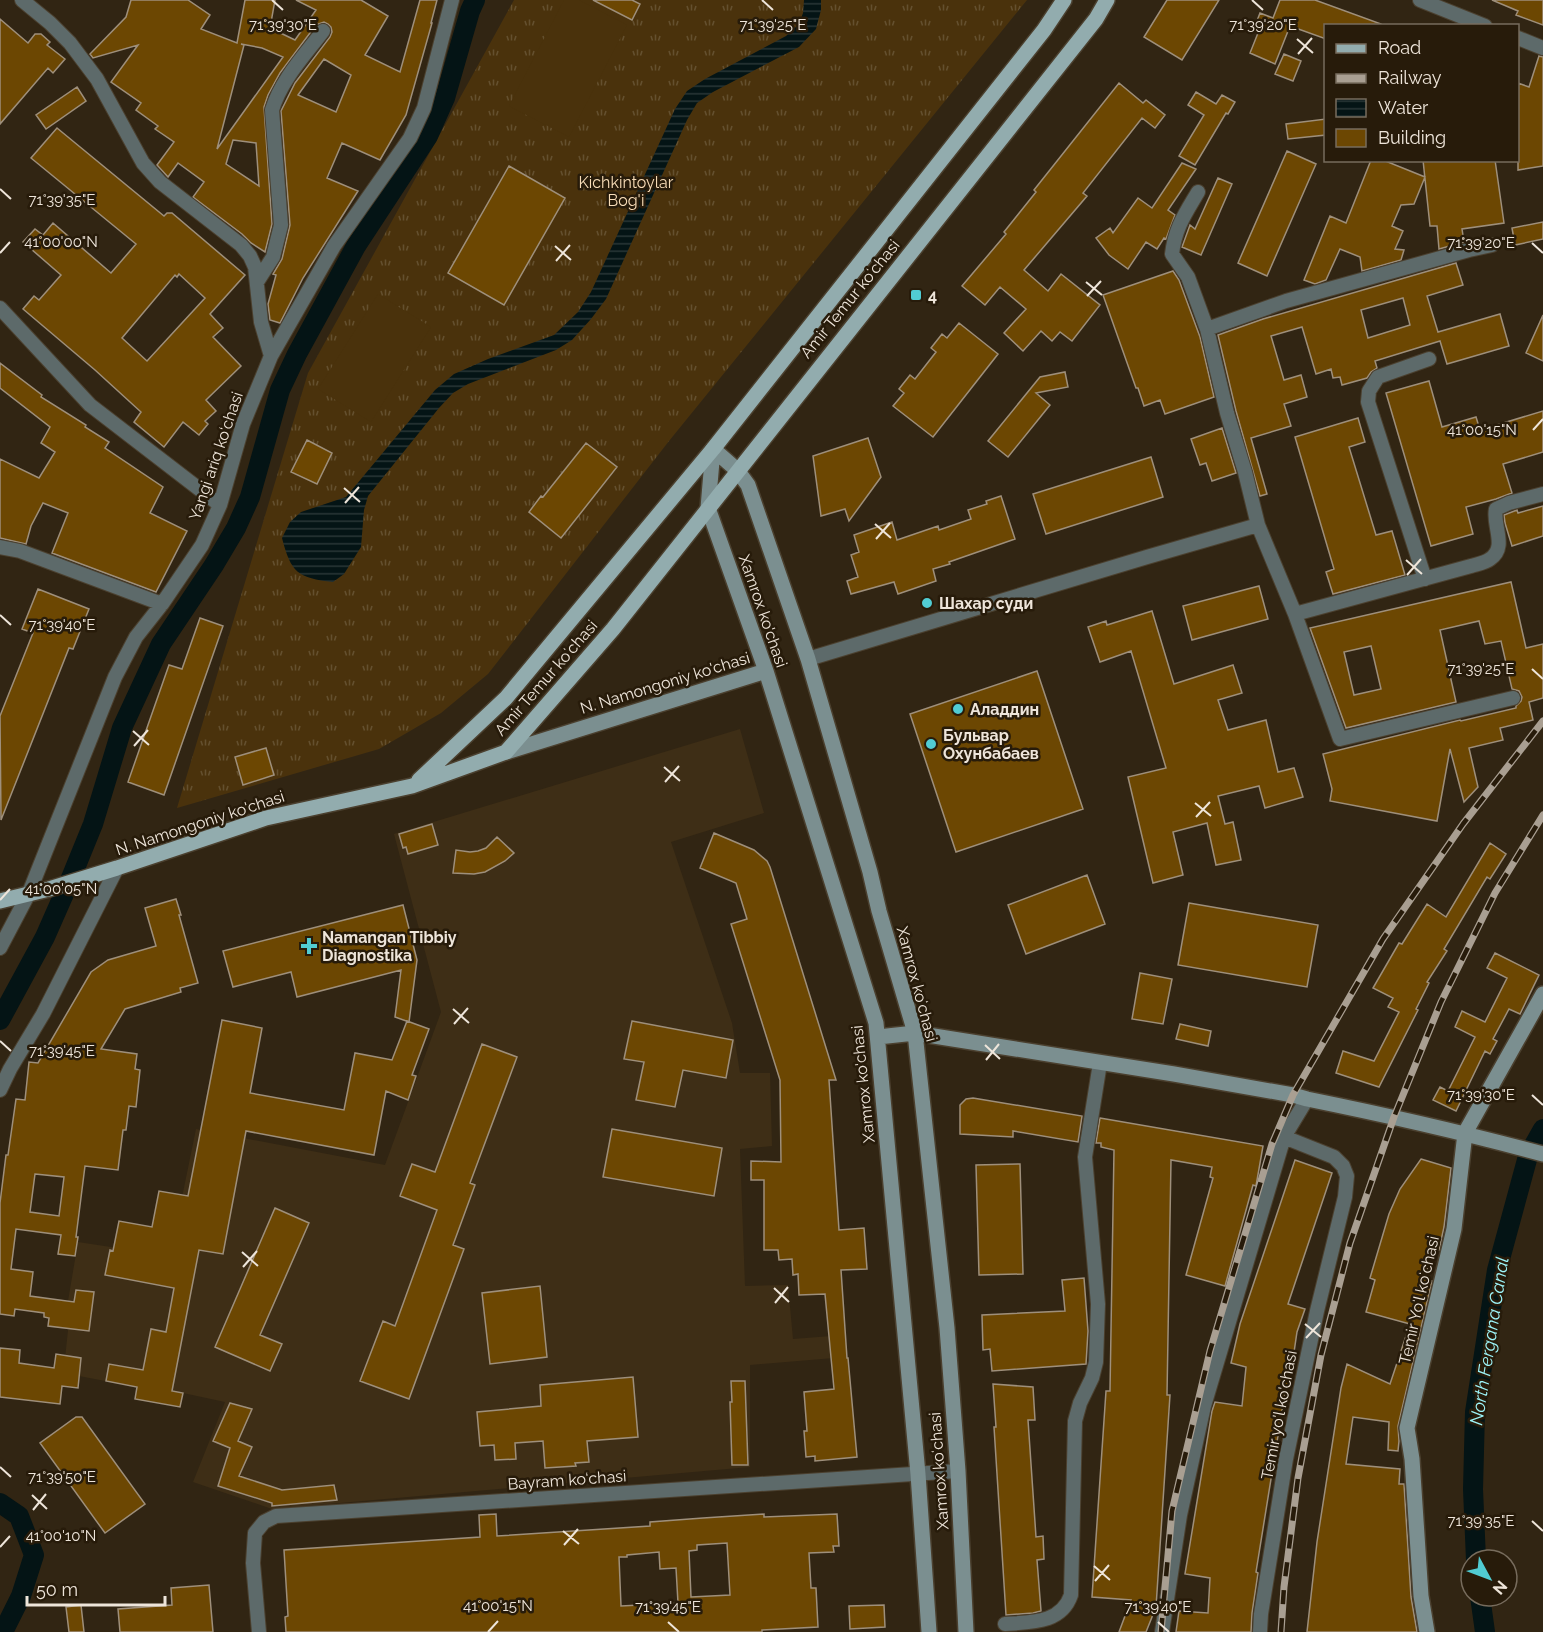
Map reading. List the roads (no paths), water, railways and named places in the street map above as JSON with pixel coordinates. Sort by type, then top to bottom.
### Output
[{"type":"main road","name":"Amir Temur koʻchasi","points":[[412,786],[506,698],[713,449],[1044,30],[1064,0]]},
{"type":"main road","name":"Amir Temur koʻchasi","points":[[412,786],[506,752],[613,629],[1088,28],[1107,0]]},
{"type":"main road","name":"Xamrox koʻchasi","points":[[713,449],[737,470],[748,485],[808,659],[915,1033],[947,1328],[958,1471],[966,1632]]},
{"type":"main road","name":"Xamrox ko'chasi","points":[[713,449],[708,508],[766,672],[876,1023],[918,1474],[929,1632]]},
{"type":"main road","name":"N. Namongoniy ko'chasi","points":[[506,752],[766,672]]},
{"type":"main road","name":"N. Namongoniy ko'chasi","points":[[0,901],[117,868],[266,818],[412,786]]},
{"type":"main road","name":"Temir Yoʻl koʻchasi","points":[[1427,1632],[1421,1596],[1413,1459],[1407,1428],[1454,1229],[1469,1134],[1543,994]]},
{"type":"main road","points":[[878,1037],[915,1033],[1174,1074],[1293,1095],[1469,1134],[1543,1154]]},
{"type":"street","points":[[22,0],[70,43],[97,79],[143,163],[160,182],[241,245],[250,256],[255,267],[261,322],[271,356]]},
{"type":"street","name":"Yangi ariq ko‘chasi","points":[[0,948],[29,893],[115,677],[136,637],[162,604],[202,545],[220,505],[243,424],[271,356],[334,246],[410,138],[424,108],[452,0]]},
{"type":"street","points":[[1420,0],[1480,24]]},
{"type":"street","points":[[257,282],[273,257],[281,225],[272,110],[288,77],[323,31]]},
{"type":"street","points":[[1519,38],[1543,48]]},
{"type":"street","points":[[1198,192],[1179,224],[1174,237],[1172,254],[1188,277],[1207,329],[1258,525],[1295,614],[1340,739],[1513,698]]},
{"type":"street","points":[[1207,329],[1286,301],[1492,245]]},
{"type":"street","points":[[0,308],[90,405],[220,505]]},
{"type":"street","points":[[1425,579],[1368,402],[1369,391],[1378,377],[1429,359]]},
{"type":"street","points":[[1295,614],[1490,559],[1497,552],[1500,541],[1494,515],[1496,509],[1543,494]]},
{"type":"street","points":[[808,659],[1258,525]]},
{"type":"street","points":[[0,547],[20,551],[162,604]]},
{"type":"street","points":[[0,1090],[10,1069],[44,1014],[117,868]]},
{"type":"street","points":[[1005,1624],[1036,1621],[1056,1615],[1064,1609],[1071,1595],[1075,1421],[1096,1362],[1098,1304],[1085,1157],[1100,1063]]},
{"type":"street","points":[[1162,1632],[1180,1515],[1204,1407],[1284,1137],[1306,1099]]},
{"type":"street","name":"Temir yo'l ko'chasi","points":[[1260,1632],[1286,1459],[1317,1311],[1345,1197],[1347,1176],[1343,1166],[1334,1157],[1284,1137]]},
{"type":"street","name":"Bayram ko‘chasi","points":[[259,1632],[254,1563],[255,1533],[264,1522],[276,1516],[958,1471]]},
{"type":"water","points":[[804,0],[821,0],[821,10],[816,29],[799,47],[713,92],[697,103],[687,120],[606,299],[591,319],[572,340],[556,350],[468,384],[453,393],[368,496],[364,510],[361,547],[344,574],[333,582],[304,576],[298,572],[289,559],[282,538],[290,522],[301,512],[346,497],[435,390],[454,374],[554,335],[578,312],[591,292],[675,109],[687,91],[786,36],[799,24]]},
{"type":"waterway","points":[[0,1020],[45,937],[71,878],[93,824],[122,728],[161,644],[214,565],[236,528],[250,497],[280,390],[297,354],[356,246],[428,136],[445,98],[475,0]]},
{"type":"waterway","name":"North Fergana Canal","points":[[1475,1548],[1473,1489],[1475,1412],[1497,1270],[1528,1156],[1543,1129]]},
{"type":"waterway","points":[[0,1503],[19,1516],[34,1555],[21,1596],[3,1632]]},
{"type":"waterway","name":"North Fergana Canal","points":[[1482,1608],[1485,1632]]},
{"type":"railway","points":[[1161,1632],[1172,1511],[1210,1351],[1272,1144],[1293,1095],[1383,939],[1463,824],[1543,721]]},
{"type":"railway","points":[[1281,1632],[1284,1587],[1298,1478],[1321,1355],[1350,1243],[1394,1117],[1441,1002],[1495,893],[1543,815]]},
{"type":"place","name":"4","points":[[916,295]]},
{"type":"place","name":"Шахар суди","points":[[927,603]]},
{"type":"place","name":"Аладдин","points":[[958,709]]},
{"type":"place","name":"Бульвар Охунбабаев","points":[[931,744]]},
{"type":"place","name":"Namangan Tibbiy Diagnostika","points":[[309,946]]},
{"type":"park label","name":"Kichkintoylar Bog'i","points":[[626,191]]}]
